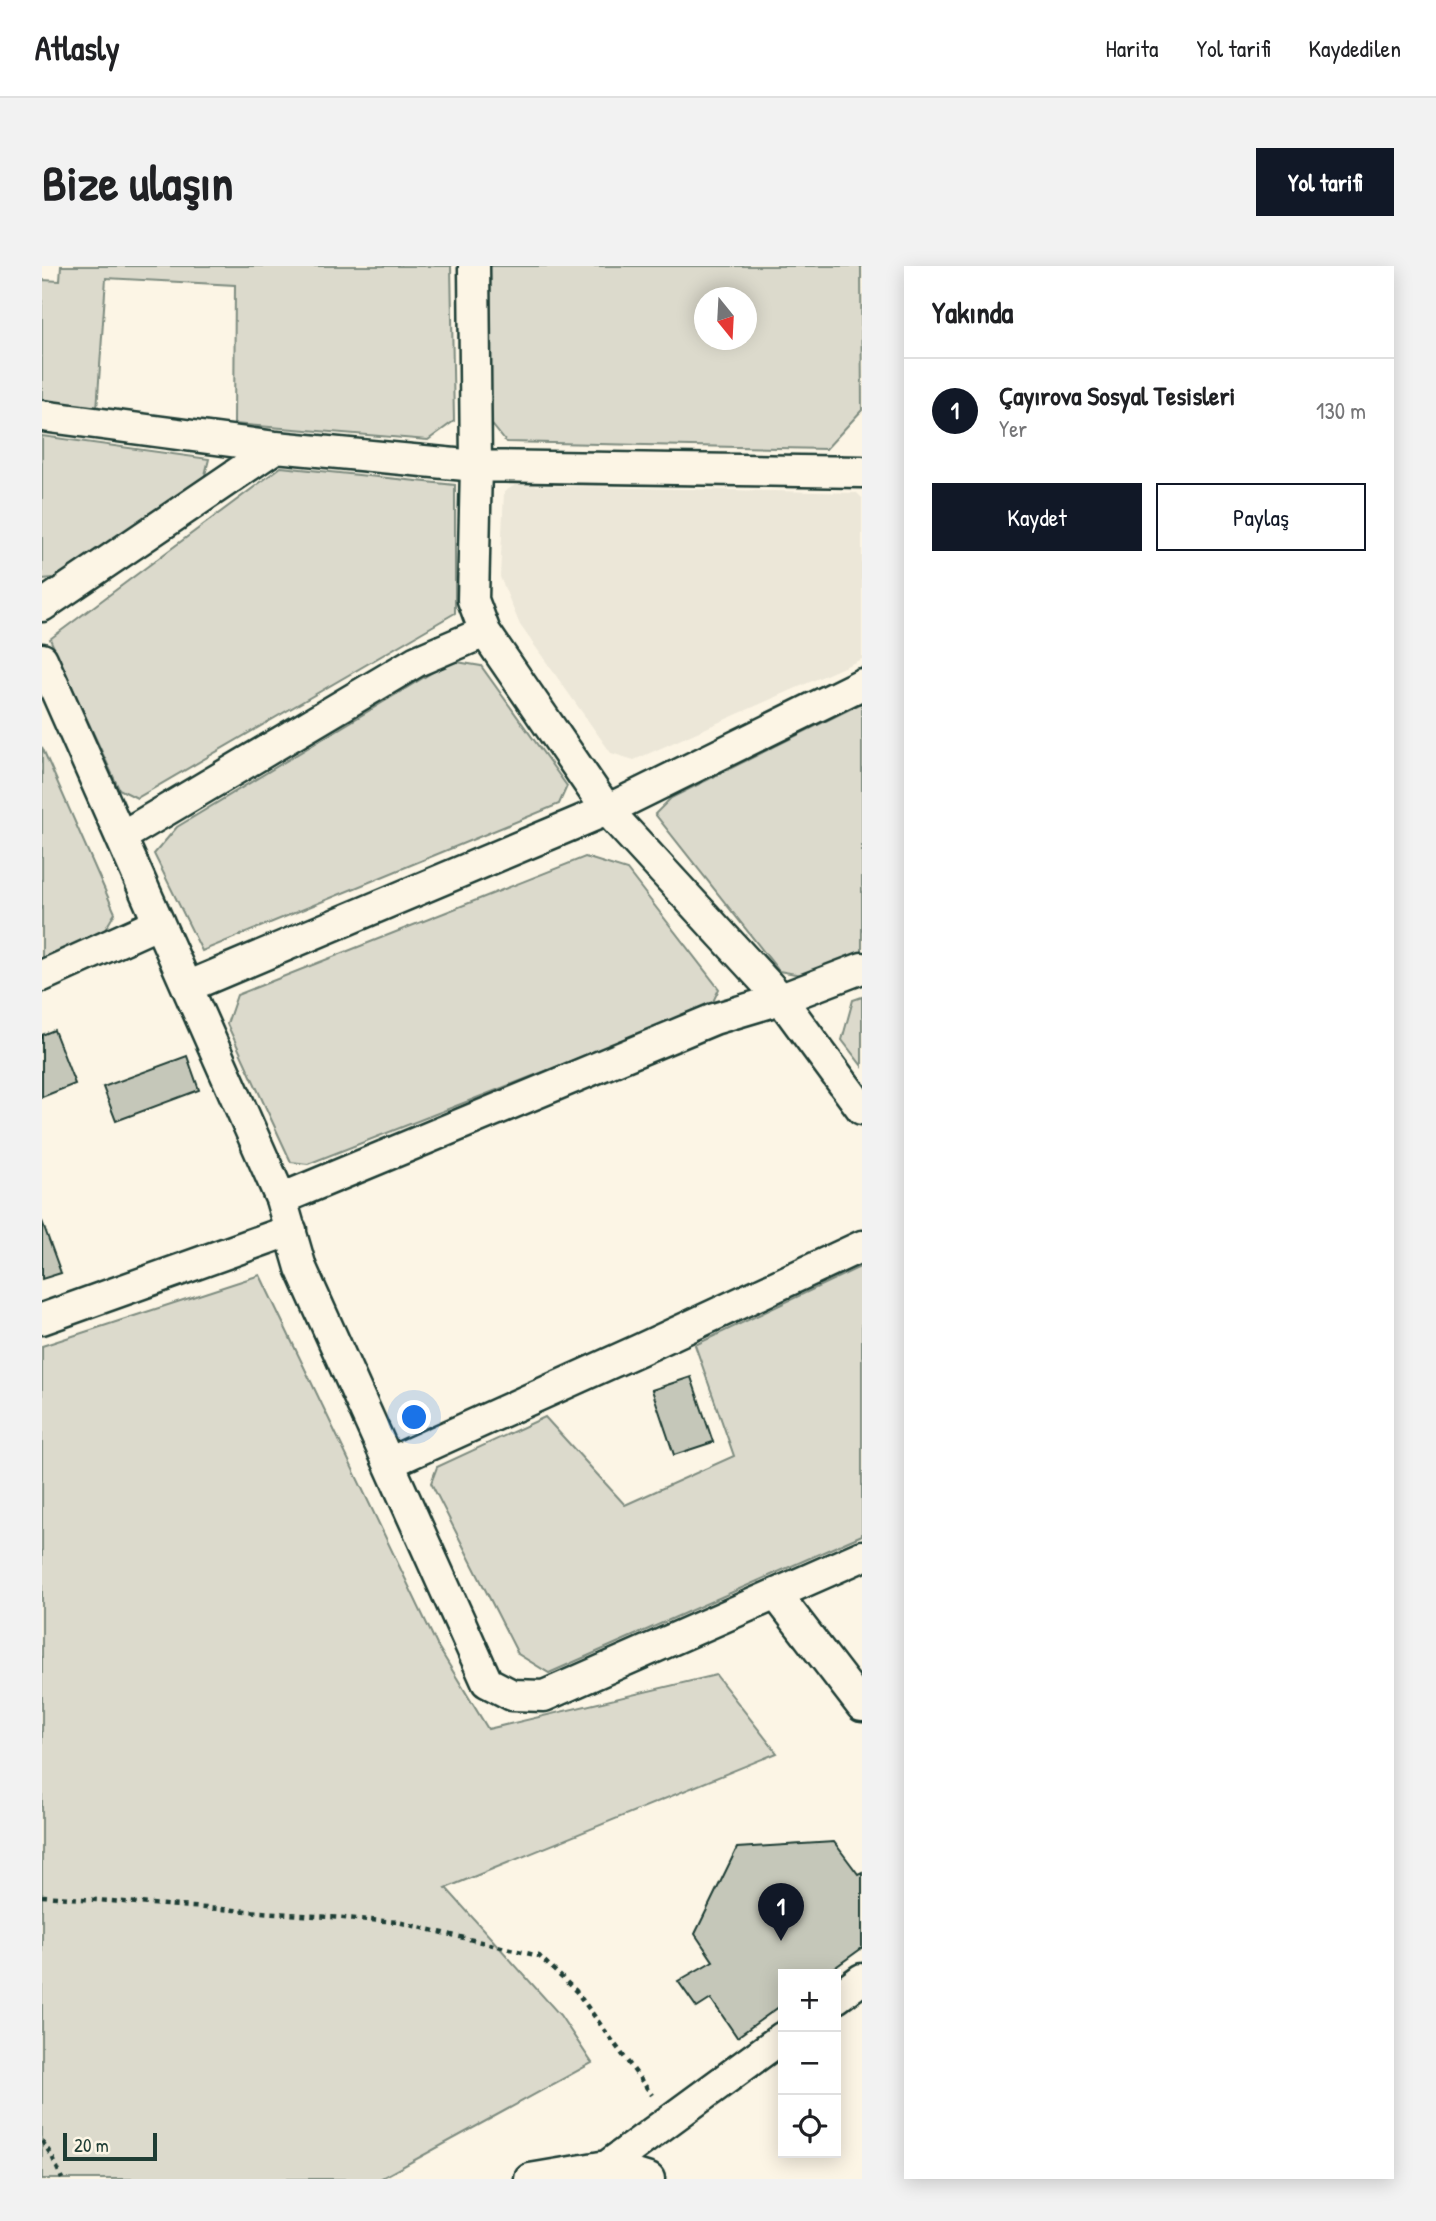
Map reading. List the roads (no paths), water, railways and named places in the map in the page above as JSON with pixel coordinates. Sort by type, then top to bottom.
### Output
[{"type":"street","points":[[474,266],[476,466],[473,600],[485,632],[607,810],[781,999],[862,1109]]},
{"type":"street","points":[[42,416],[276,447],[476,466],[862,472]]},
{"type":"street","points":[[42,606],[276,447]]},
{"type":"street","points":[[121,837],[417,661],[485,632]]},
{"type":"street","points":[[42,659],[48,688],[121,837],[281,1199],[301,1268],[487,1682],[512,1695],[544,1696],[862,1556]]},
{"type":"street","points":[[187,987],[607,810],[862,684]]},
{"type":"street","points":[[42,976],[159,923]]},
{"type":"street","points":[[281,1199],[714,1019],[781,999],[862,968]]},
{"type":"street","points":[[42,1319],[291,1230]]},
{"type":"street","points":[[389,1463],[862,1245]]},
{"type":"street","points":[[776,1594],[862,1706]]},
{"type":"street","points":[[841,1994],[862,1979]]},
{"type":"street","points":[[530,2179],[607,2166],[778,2042]]},
{"type":"street","points":[[607,2166],[649,2179]]},
{"type":"place","name":"Çayırova Sosyal Tesisleri","points":[[781,1941]]}]
